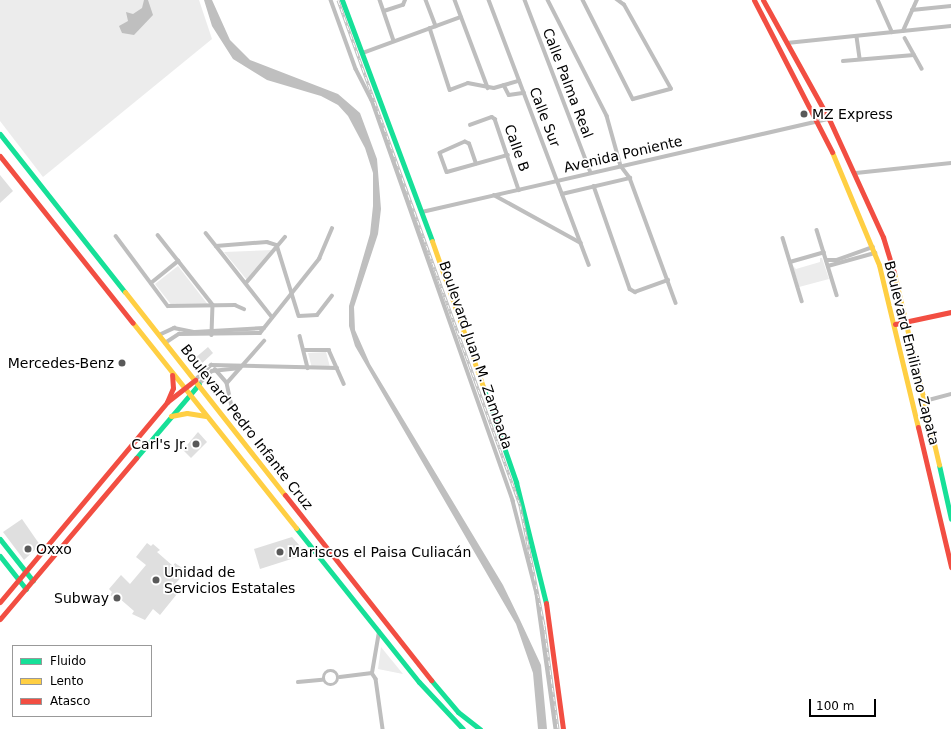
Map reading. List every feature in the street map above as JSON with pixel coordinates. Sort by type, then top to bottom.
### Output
[{"type":"main road","name":"Boulevard Juan M. Zambada","points":[[342,0],[422,212],[523,505],[548,614],[563,729]]},
{"type":"main road","name":"Boulevard Emiliano Zapata","points":[[754,0],[817,121],[874,250],[895,324],[951,567]]},
{"type":"main road","name":"Boulevard Emiliano Zapata","points":[[763,0],[829,119],[856,173],[883,237],[906,322],[951,519]]},
{"type":"main road","name":"Boulevard Pedro Infante Cruz","points":[[0,134],[443,695],[458,712],[480,729]]},
{"type":"main road","name":"Boulevard Pedro Infante Cruz","points":[[0,156],[171,373],[444,711],[463,729]]},
{"type":"main road","points":[[895,324],[951,312]]},
{"type":"main road","points":[[167,402],[173,388],[171,373]]},
{"type":"main road","points":[[0,602],[167,402],[184,388],[197,382]]},
{"type":"main road","points":[[0,619],[171,416],[197,382]]},
{"type":"main road","points":[[171,416],[192,412],[207,417]]},
{"type":"main road","points":[[0,539],[33,581]]},
{"type":"main road","points":[[0,556],[26,589]]},
{"type":"street","name":"Boulevard Juan M. Zambada","points":[[331,0],[351,56],[374,106],[513,501],[537,594],[556,729]]},
{"type":"street","points":[[380,0],[394,41]]},
{"type":"street","points":[[426,0],[436,26]]},
{"type":"street","points":[[455,0],[488,88]]},
{"type":"street","name":"Calle Sur","points":[[489,0],[589,265]]},
{"type":"street","name":"Calle Palma Real","points":[[525,0],[591,173]]},
{"type":"street","points":[[548,0],[607,116],[621,166],[630,178],[676,303]]},
{"type":"street","points":[[583,0],[633,99],[672,88],[624,4],[617,0]]},
{"type":"street","points":[[878,0],[892,32]]},
{"type":"street","points":[[880,5],[882,0]]},
{"type":"street","points":[[903,31],[917,0]]},
{"type":"street","points":[[384,11],[404,2]]},
{"type":"street","points":[[912,10],[951,6]]},
{"type":"street","points":[[363,53],[461,17]]},
{"type":"street","points":[[787,43],[857,37],[951,26]]},
{"type":"street","points":[[430,28],[450,90],[468,83],[488,88],[519,81]]},
{"type":"street","points":[[857,37],[860,59]]},
{"type":"street","points":[[905,38],[922,69]]},
{"type":"street","points":[[842,61],[914,55]]},
{"type":"street","points":[[504,85],[511,96],[524,93]]},
{"type":"street","name":"Calle B","points":[[470,125],[491,117],[495,119],[519,190]]},
{"type":"street","name":"Avenida Poniente","points":[[422,212],[829,119]]},
{"type":"street","points":[[476,164],[469,144],[465,142],[440,152],[448,172],[508,155]]},
{"type":"street","points":[[856,173],[951,163]]},
{"type":"street","points":[[562,194],[630,178]]},
{"type":"street","points":[[594,186],[630,289],[635,292],[668,280]]},
{"type":"street","points":[[494,195],[581,243]]},
{"type":"street","points":[[165,343],[176,334],[212,333],[264,328],[323,253],[332,229]]},
{"type":"street","points":[[817,230],[837,295]]},
{"type":"street","points":[[206,232],[272,317]]},
{"type":"street","points":[[158,235],[213,305],[212,333]]},
{"type":"street","points":[[116,236],[170,307],[213,305],[237,306],[244,309]]},
{"type":"street","points":[[246,283],[285,237]]},
{"type":"street","points":[[783,238],[802,300]]},
{"type":"street","points":[[216,246],[267,242],[277,245]]},
{"type":"street","points":[[277,245],[296,313],[301,316],[317,315],[332,296]]},
{"type":"street","points":[[826,260],[837,260],[874,250]]},
{"type":"street","points":[[828,266],[874,250]]},
{"type":"street","points":[[790,262],[824,252]]},
{"type":"street","points":[[152,283],[178,261]]},
{"type":"street","points":[[158,335],[174,328],[212,333]]},
{"type":"street","points":[[300,336],[308,368]]},
{"type":"street","points":[[226,383],[264,341]]},
{"type":"street","points":[[304,350],[328,349],[344,384]]},
{"type":"street","points":[[211,365],[241,367],[337,368]]},
{"type":"street","points":[[197,382],[211,365]]},
{"type":"street","points":[[211,365],[226,383],[232,407]]},
{"type":"street","points":[[197,382],[215,370],[241,367]]},
{"type":"street","points":[[925,401],[951,394]]},
{"type":"street","points":[[379,630],[372,674],[376,679],[384,729]]},
{"type":"street","points":[[322,680],[330,672],[337,673],[340,677]]},
{"type":"street","points":[[298,682],[322,680],[333,685],[340,677],[372,674]]},
{"type":"shaded area","points":[[0,0],[199,0],[212,39],[43,177],[0,121]]},
{"type":"shaded area","points":[[144,0],[148,0],[153,15],[134,35],[122,33],[119,26],[128,21],[126,12],[133,14],[142,8]]},
{"type":"shaded area","points":[[204,0],[212,0],[230,40],[250,60],[338,94],[360,113],[377,159],[381,209],[378,234],[354,307],[355,330],[370,364],[503,585],[520,620],[541,665],[547,729],[538,729],[533,673],[516,624],[355,346],[349,326],[349,306],[370,234],[373,206],[373,173],[365,148],[348,116],[338,105],[321,96],[267,80],[233,59],[212,26]]},
{"type":"shaded area","points":[[273,250],[247,280],[224,252]]},
{"type":"shaded area","points":[[820,258],[822,258],[829,279],[799,287],[793,266],[796,269],[820,262]]},
{"type":"shaded area","points":[[178,266],[209,306],[173,307],[155,284]]},
{"type":"shaded area","points":[[326,352],[330,367],[312,368],[308,353]]},
{"type":"shaded area","points":[[381,647],[403,674],[378,669]]},
{"type":"building","points":[[0,175],[13,191],[0,203]]},
{"type":"building","points":[[208,347],[213,353],[198,367],[194,359]]},
{"type":"building","name":"Carl's Jr.","points":[[198,432],[207,442],[191,458],[183,450]]},
{"type":"building","points":[[22,519],[40,545],[24,560],[3,532]]},
{"type":"building","name":"Mariscos el Paisa Culiacán","points":[[292,537],[307,554],[260,569],[254,549]]},
{"type":"building","name":"Unidad de Servicios Estatales","points":[[147,543],[151,546],[153,544],[160,550],[157,552],[173,566],[175,563],[182,568],[180,571],[184,574],[175,584],[181,589],[160,615],[153,609],[145,620],[132,614],[134,611],[119,598],[117,600],[110,595],[112,592],[109,589],[121,575],[130,584],[146,565],[136,557]]},
{"type":"railway","points":[[338,0],[520,505],[544,625],[558,729]]},
{"type":"traffic: fast","points":[[342,0],[432,241]]},
{"type":"traffic: fast","points":[[0,134],[125,292]]},
{"type":"traffic: fast","points":[[136,458],[199,384]]},
{"type":"traffic: fast","points":[[483,387],[516,482],[546,603]]},
{"type":"traffic: fast","points":[[939,465],[951,519]]},
{"type":"traffic: fast","points":[[296,528],[419,682],[463,729]]},
{"type":"traffic: fast","points":[[0,539],[33,581]]},
{"type":"traffic: fast","points":[[0,556],[26,589]]},
{"type":"traffic: fast","points":[[431,680],[458,712],[480,729]]},
{"type":"traffic: slow","points":[[832,152],[879,265],[918,427]]},
{"type":"traffic: slow","points":[[432,241],[483,387]]},
{"type":"traffic: slow","points":[[894,273],[939,465]]},
{"type":"traffic: slow","points":[[125,292],[285,495]]},
{"type":"traffic: slow","points":[[133,323],[296,528]]},
{"type":"traffic: slow","points":[[171,416],[187,413],[206,416]]},
{"type":"traffic: jam","points":[[754,0],[832,152]]},
{"type":"traffic: jam","points":[[763,0],[829,119],[883,237],[894,273]]},
{"type":"traffic: jam","points":[[0,156],[133,323]]},
{"type":"traffic: jam","points":[[895,324],[951,312]]},
{"type":"traffic: jam","points":[[167,402],[173,388],[172,375]]},
{"type":"traffic: jam","points":[[0,602],[167,402],[195,380]]},
{"type":"traffic: jam","points":[[918,427],[951,567]]},
{"type":"traffic: jam","points":[[0,619],[136,458]]},
{"type":"traffic: jam","points":[[285,495],[431,680]]},
{"type":"traffic: jam","points":[[546,603],[563,729]]},
{"type":"place","name":"MZ Express","points":[[804,114]]},
{"type":"place","name":"Mercedes-Benz","points":[[122,363]]},
{"type":"place","name":"Carl's Jr.","points":[[196,444]]},
{"type":"place","name":"Oxxo","points":[[28,549]]},
{"type":"place","name":"Mariscos el Paisa Culiacán","points":[[280,552]]},
{"type":"place","name":"Unidad de Servicios Estatales","points":[[156,580]]},
{"type":"place","name":"Subway","points":[[117,598]]}]
